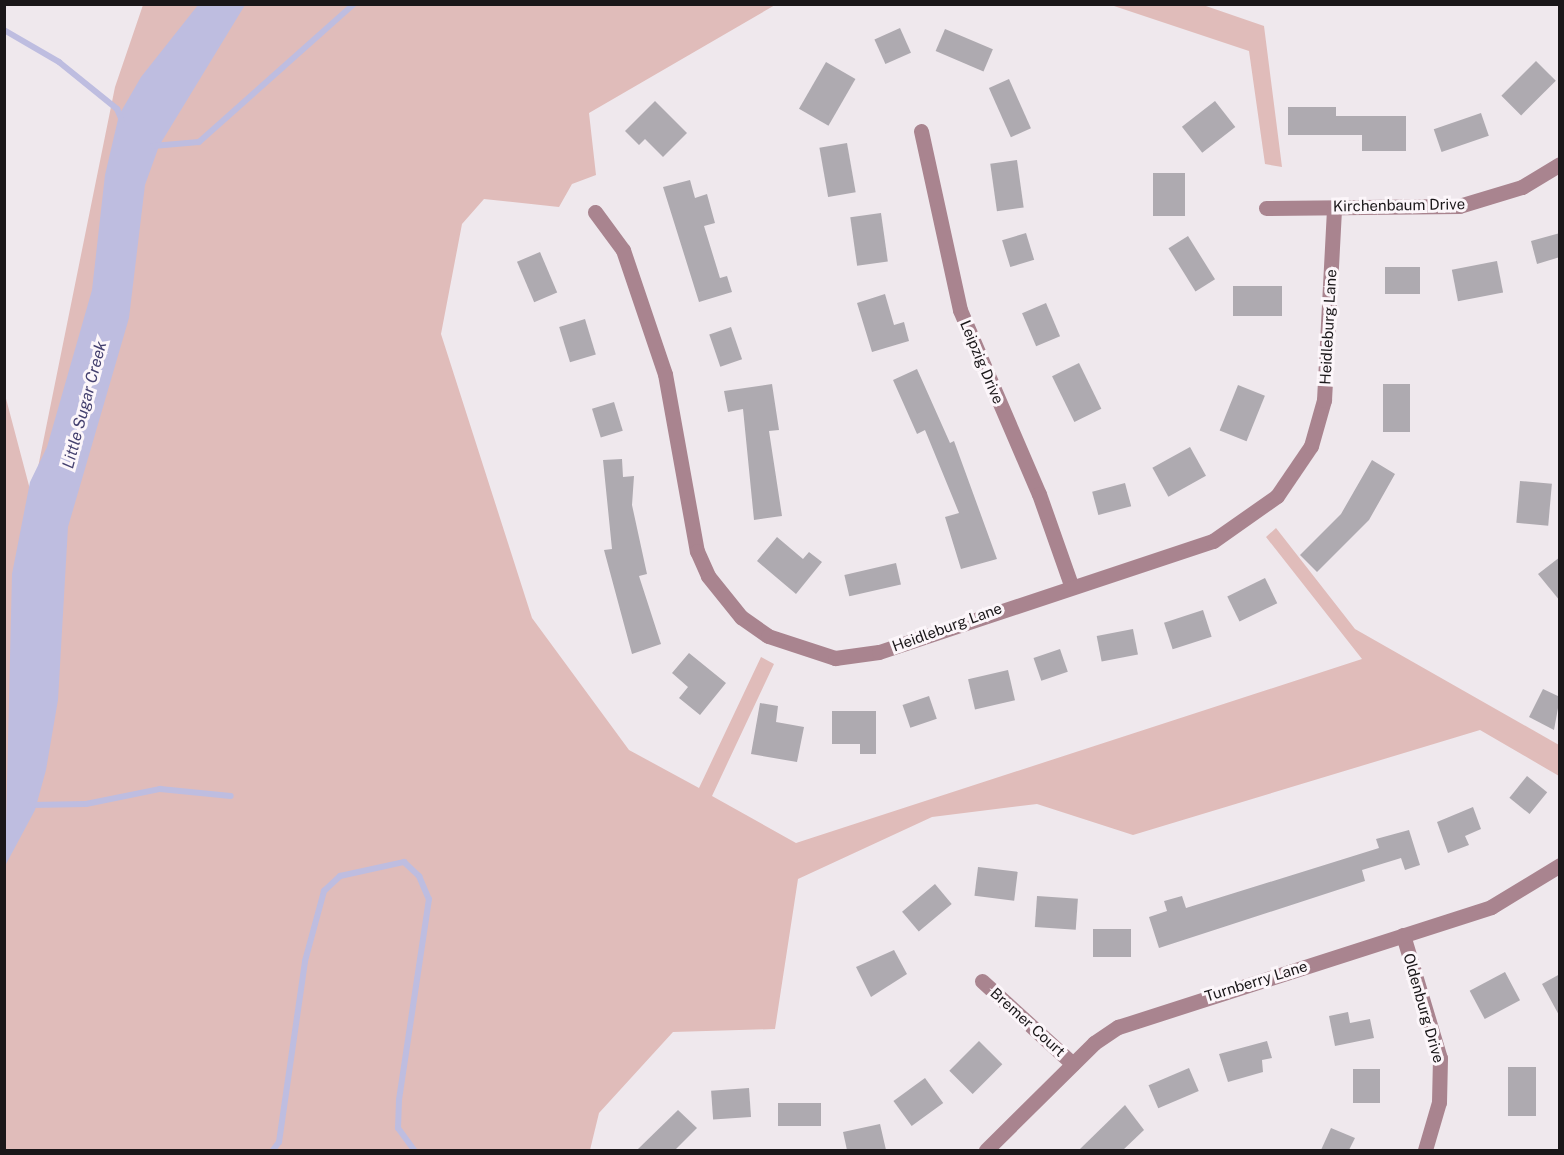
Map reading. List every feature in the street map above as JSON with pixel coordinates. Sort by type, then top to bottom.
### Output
[{"type":"street","name":"Leipzig Drive","points":[[921,131],[960,310],[1039,494],[1071,585]]},
{"type":"street","name":"Kirchenbaum Drive","points":[[1266,208],[1459,206],[1522,187],[1560,164]]},
{"type":"street","name":"Heidleburg Lane","points":[[595,212],[623,250],[665,374],[699,557],[718,593],[741,617],[782,644],[808,653],[856,658],[1227,534],[1277,496],[1297,471],[1324,400],[1334,207]]},
{"type":"street","name":"Turnberry Lane","points":[[986,1150],[1106,1034],[1144,1016],[1491,907],[1560,865]]},
{"type":"street","name":"Oldenburg Drive","points":[[1403,935],[1440,1065],[1440,1102],[1425,1150]]},
{"type":"street","name":"Bremer Court","points":[[982,981],[1073,1064]]},
{"type":"shaded area","points":[[143,5],[775,5],[589,113],[596,175],[572,184],[559,207],[484,199],[462,224],[441,334],[532,618],[629,750],[699,788],[761,657],[774,664],[712,796],[796,843],[1362,659],[1266,537],[1276,528],[1355,629],[1559,745],[1559,776],[1480,730],[1133,835],[1037,804],[932,817],[798,879],[775,1029],[673,1032],[599,1113],[590,1150],[5,1150],[4,391],[32,497],[115,87]]},
{"type":"shaded area","points":[[1111,5],[1203,5],[1264,26],[1282,167],[1265,164],[1249,51]]},
{"type":"water","name":"Little Sugar Creek","points":[[198,5],[245,5],[159,146],[145,185],[129,318],[68,527],[58,700],[46,770],[35,810],[5,866],[12,574],[30,482],[47,447],[92,290],[105,175],[119,115],[141,77]]},
{"type":"building","points":[[900,28],[911,53],[885,64],[874,39]]},
{"type":"building","points":[[945,29],[993,49],[983,71],[936,51]]},
{"type":"building","points":[[1536,61],[1556,81],[1521,115],[1501,96]]},
{"type":"building","points":[[826,62],[855,79],[828,126],[799,109]]},
{"type":"building","points":[[1009,79],[1031,128],[1011,137],[989,88]]},
{"type":"building","points":[[655,101],[687,133],[663,157],[645,139],[639,145],[625,131]]},
{"type":"building","points":[[1215,101],[1235,127],[1202,153],[1182,127]]},
{"type":"building","points":[[1288,107],[1336,107],[1336,116],[1406,116],[1406,151],[1362,151],[1362,135],[1288,135]]},
{"type":"building","points":[[1481,113],[1489,136],[1442,152],[1434,129]]},
{"type":"building","points":[[847,143],[856,192],[828,197],[819,148]]},
{"type":"building","points":[[1017,160],[1024,208],[997,211],[990,164]]},
{"type":"building","points":[[1153,173],[1185,173],[1185,216],[1153,216]]},
{"type":"building","points":[[690,180],[695,198],[707,194],[715,223],[704,226],[720,278],[727,276],[732,292],[699,302],[663,187]]},
{"type":"building","points":[[881,213],[888,262],[857,266],[850,217]]},
{"type":"building","points":[[1026,233],[1034,260],[1010,267],[1002,240]]},
{"type":"building","points":[[1560,233],[1560,257],[1537,264],[1531,241]]},
{"type":"building","points":[[1188,236],[1215,279],[1196,291],[1168,248]]},
{"type":"building","points":[[540,252],[557,293],[534,302],[517,262]]},
{"type":"building","points":[[1497,261],[1503,292],[1458,301],[1452,270]]},
{"type":"building","points":[[1385,267],[1420,267],[1420,294],[1385,294]]},
{"type":"building","points":[[1233,286],[1282,286],[1282,316],[1233,316]]},
{"type":"building","points":[[885,294],[894,325],[904,322],[909,341],[872,352],[857,303]]},
{"type":"building","points":[[1046,303],[1060,336],[1036,346],[1022,313]]},
{"type":"building","points":[[585,319],[596,354],[570,362],[559,327]]},
{"type":"building","points":[[731,327],[742,359],[720,367],[709,334]]},
{"type":"building","points":[[1079,363],[1101,409],[1074,422],[1052,376]]},
{"type":"building","points":[[917,369],[950,443],[954,441],[997,559],[961,569],[945,517],[959,513],[925,430],[917,434],[893,380]]},
{"type":"building","points":[[772,384],[779,430],[769,431],[782,516],[754,520],[743,409],[728,412],[724,391]]},
{"type":"building","points":[[1383,384],[1410,384],[1410,432],[1383,432]]},
{"type":"building","points":[[1238,385],[1265,396],[1247,441],[1220,430]]},
{"type":"building","points":[[614,402],[623,431],[601,437],[592,409]]},
{"type":"building","points":[[1190,447],[1206,476],[1168,497],[1152,468]]},
{"type":"building","points":[[622,459],[623,477],[634,476],[632,505],[647,574],[639,576],[661,644],[632,654],[604,550],[612,549],[603,460]]},
{"type":"building","points":[[1372,460],[1395,474],[1369,520],[1317,572],[1300,555],[1341,514]]},
{"type":"building","points":[[1520,481],[1552,484],[1548,526],[1516,523]]},
{"type":"building","points":[[1125,483],[1131,506],[1098,515],[1092,492]]},
{"type":"building","points":[[777,537],[803,559],[809,552],[822,562],[796,594],[757,561]]},
{"type":"building","points":[[1560,557],[1560,601],[1538,574]]},
{"type":"building","points":[[896,563],[901,584],[849,596],[844,575]]},
{"type":"building","points":[[1265,578],[1277,603],[1240,622],[1227,596]]},
{"type":"building","points":[[1203,610],[1212,637],[1173,649],[1164,623]]},
{"type":"building","points":[[1133,629],[1138,655],[1102,662],[1097,636]]},
{"type":"building","points":[[1060,649],[1068,672],[1041,681],[1034,658]]},
{"type":"building","points":[[689,653],[726,683],[700,715],[679,698],[688,687],[672,673]]},
{"type":"building","points":[[1008,670],[1015,700],[975,709],[968,679]]},
{"type":"building","points":[[1543,689],[1560,697],[1554,730],[1529,717]]},
{"type":"building","points":[[929,696],[937,719],[910,728],[903,705]]},
{"type":"building","points":[[760,703],[778,706],[776,722],[804,727],[797,762],[751,754]]},
{"type":"building","points":[[832,711],[876,711],[876,754],[860,754],[860,744],[832,744]]},
{"type":"building","points":[[1527,776],[1547,792],[1530,814],[1509,798]]},
{"type":"building","points":[[1473,807],[1481,829],[1465,836],[1469,845],[1448,853],[1437,822]]},
{"type":"building","points":[[1409,830],[1420,865],[1405,870],[1401,858],[1362,870],[1365,881],[1159,948],[1149,917],[1167,911],[1164,901],[1182,896],[1186,908],[1379,848],[1376,839]]},
{"type":"building","points":[[978,867],[1018,872],[1014,901],[974,896]]},
{"type":"building","points":[[935,884],[952,904],[919,932],[902,912]]},
{"type":"building","points":[[1037,896],[1078,899],[1076,930],[1035,927]]},
{"type":"building","points":[[1093,929],[1131,929],[1131,957],[1093,957]]},
{"type":"building","points":[[894,950],[907,974],[871,997],[856,967]]},
{"type":"building","points":[[1505,972],[1520,1000],[1485,1019],[1470,991]]},
{"type":"building","points":[[1560,974],[1560,1017],[1542,984]]},
{"type":"building","points":[[1348,1012],[1350,1023],[1370,1019],[1374,1038],[1335,1046],[1329,1016]]},
{"type":"building","points":[[979,1041],[1002,1064],[973,1094],[949,1071]]},
{"type":"building","points":[[1267,1041],[1272,1058],[1262,1060],[1263,1072],[1228,1082],[1219,1054]]},
{"type":"building","points":[[1508,1067],[1536,1067],[1536,1116],[1508,1116]]},
{"type":"building","points":[[1189,1068],[1199,1091],[1158,1108],[1148,1085]]},
{"type":"building","points":[[1353,1069],[1380,1069],[1380,1103],[1353,1103]]},
{"type":"building","points":[[925,1078],[943,1103],[912,1126],[893,1101]]},
{"type":"building","points":[[749,1088],[751,1117],[713,1120],[711,1091]]},
{"type":"building","points":[[778,1103],[821,1103],[821,1126],[778,1126]]},
{"type":"building","points":[[1125,1105],[1144,1130],[1123,1150],[1079,1150]]},
{"type":"building","points":[[678,1110],[697,1128],[675,1150],[637,1150]]},
{"type":"building","points":[[880,1124],[886,1150],[847,1150],[843,1132]]},
{"type":"building","points":[[1331,1128],[1355,1138],[1349,1150],[1321,1150]]},
{"type":"waterway","points":[[153,146],[199,142],[354,4]]},
{"type":"waterway","points":[[4,30],[59,62],[117,109],[122,120]]},
{"type":"waterway","points":[[31,805],[86,804],[160,789],[231,796]]},
{"type":"waterway","points":[[273,1150],[279,1142],[305,961],[324,891],[340,876],[404,862],[419,876],[429,899],[399,1100],[398,1128],[414,1150]]}]
